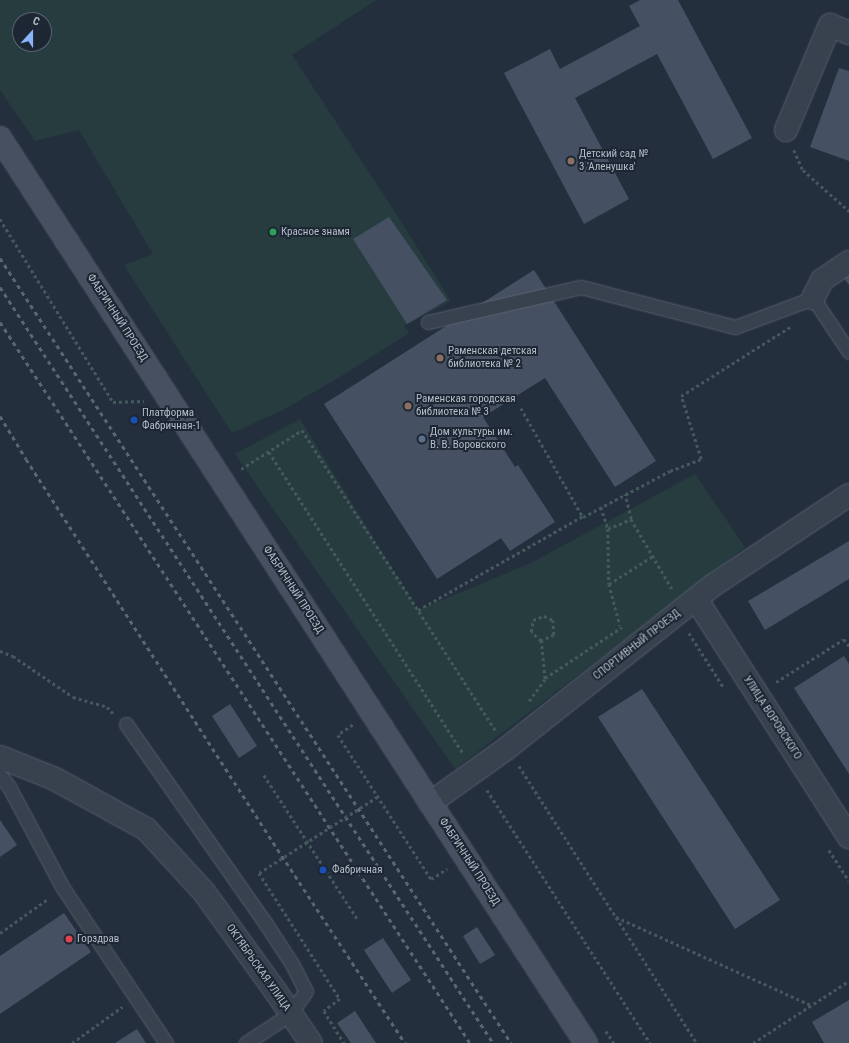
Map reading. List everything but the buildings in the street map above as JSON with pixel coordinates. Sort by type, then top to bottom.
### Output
[{"type":"main road","name":"ФАБРИЧНЫЙ ПРОЕЗД","points":[[0,138],[586,1043]]},
{"type":"street","points":[[786,130],[830,25],[849,33]]},
{"type":"street","points":[[813,298],[822,280],[849,262]]},
{"type":"street","name":"СПОРТИВНЫЙ ПРОЕЗД","points":[[430,803],[507,748],[685,597],[849,495]]},
{"type":"street","name":"УЛИЦА ВОРОВСКОГО","points":[[685,597],[849,837]]},
{"type":"street","name":"ОКТЯБРЬСКАЯ УЛИЦА","points":[[0,757],[55,779],[146,829],[204,892],[311,1043]]},
{"type":"lane","points":[[428,322],[581,287],[734,327],[813,298],[849,352]]},
{"type":"lane","points":[[126,724],[292,964],[306,991],[290,1014],[246,1043]]},
{"type":"lane","points":[[0,775],[9,788],[63,888],[166,1043]]},
{"type":"path","points":[[786,130],[803,170],[849,211]]},
{"type":"path","points":[[0,219],[113,402],[144,401],[172,404]]},
{"type":"path","points":[[418,610],[584,516],[670,471],[701,459],[681,396],[794,324]]},
{"type":"path","points":[[521,408],[584,516]]},
{"type":"path","points":[[240,470],[302,430],[697,1043]]},
{"type":"path","points":[[269,452],[650,1043]]},
{"type":"path","points":[[625,495],[631,518],[653,556],[685,597]]},
{"type":"path","points":[[601,507],[608,529],[609,584],[620,626]]},
{"type":"path","points":[[608,529],[631,518]]},
{"type":"path","points":[[609,584],[653,556]]},
{"type":"path","points":[[541,640],[554,635],[553,620],[544,616],[533,620],[531,632],[541,640],[545,678]]},
{"type":"path","points":[[528,707],[529,701],[545,678],[620,626],[628,628]]},
{"type":"path","points":[[770,677],[774,683],[844,639],[849,646]]},
{"type":"path","points":[[0,651],[12,656],[73,697],[107,707],[126,724]]},
{"type":"path","points":[[338,735],[431,880],[446,869]]},
{"type":"path","points":[[264,775],[358,920]]},
{"type":"path","points":[[344,1043],[324,1011],[340,1000],[259,873],[377,797]]},
{"type":"path","points":[[0,933],[63,888]]},
{"type":"path","points":[[616,916],[811,1005]]},
{"type":"path","points":[[753,1043],[849,981]]},
{"type":"path","points":[[72,1043],[135,997]]},
{"type":"green space","name":"Красное знамя","points":[[0,0],[376,0],[292,55],[393,209],[451,301],[404,326],[409,333],[343,375],[283,410],[232,433],[124,265],[153,254],[79,130],[35,141],[0,90]]},
{"type":"green space","points":[[300,419],[418,610],[531,563],[695,474],[745,547],[455,769],[235,454]]},
{"type":"railway","points":[[0,258],[511,1043]]},
{"type":"railway","points":[[0,287],[493,1043]]},
{"type":"railway","points":[[0,322],[470,1043]]},
{"type":"railway","points":[[0,416],[26,459],[286,862],[405,1043]]},
{"type":"place","name":"Детский сад № 3 'Аленушка'","points":[[571,161]]},
{"type":"place","name":"Красное знамя","points":[[273,232]]},
{"type":"place","name":"Раменская детская библиотека № 2","points":[[440,358]]},
{"type":"place","name":"Раменская городская библиотека № 3","points":[[408,406]]},
{"type":"place","name":"Платформа Фабричная-1","points":[[134,420]]},
{"type":"place","name":"Дом культуры им. В. В. Воровского","points":[[422,439]]},
{"type":"place","name":"Фабричная","points":[[323,870]]},
{"type":"place","name":"Горздрав","points":[[69,939]]}]
